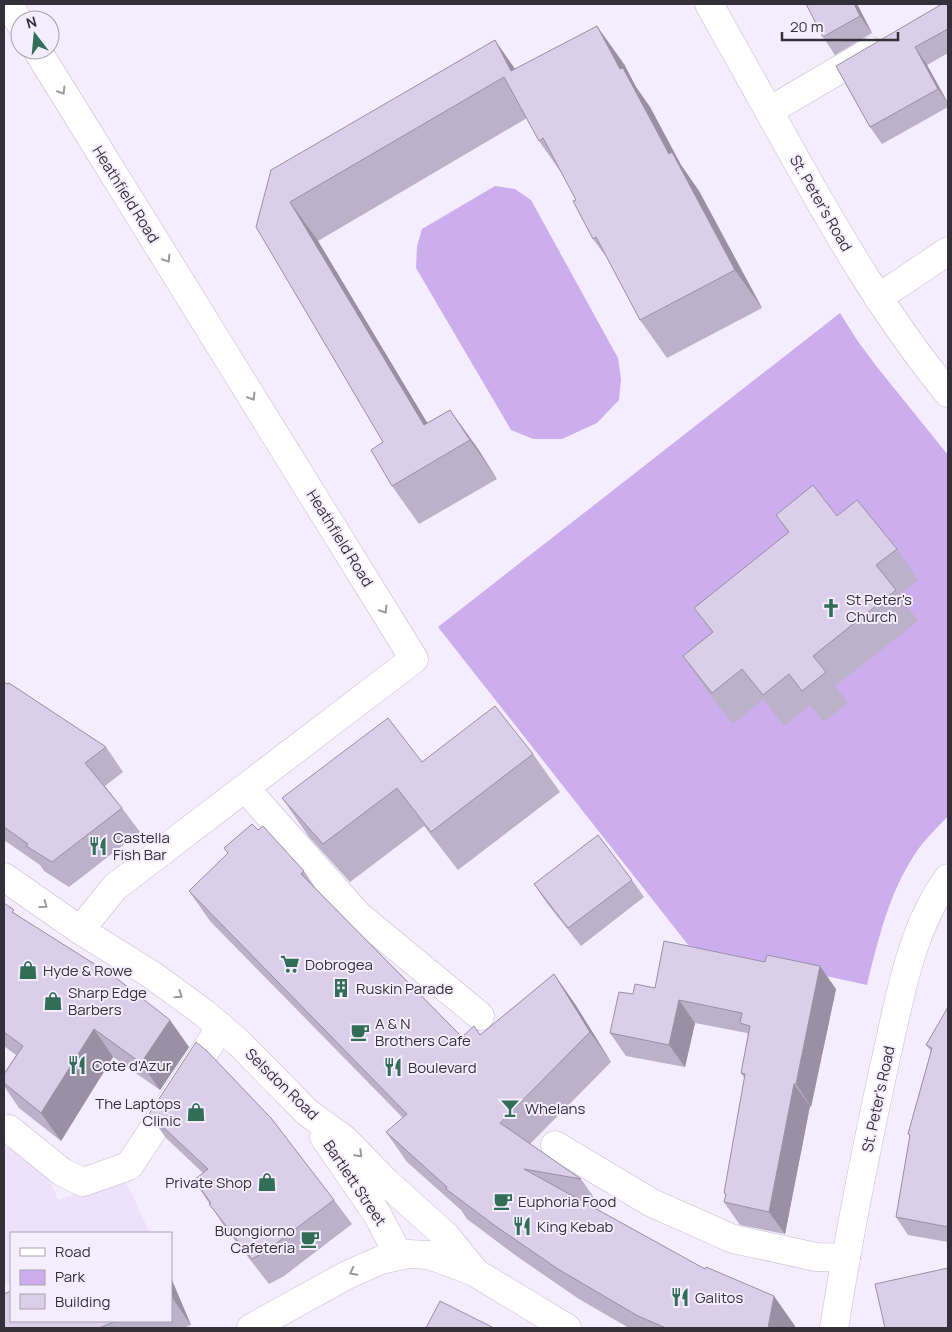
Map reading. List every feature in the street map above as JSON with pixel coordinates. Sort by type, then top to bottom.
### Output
[{"type":"main road","name":"St. Peter's Road","points":[[709,4],[827,215],[878,298],[910,344],[948,393]]},
{"type":"main road","points":[[769,111],[890,41]]},
{"type":"main road","name":"Heathfield Road","points":[[43,60],[414,660],[115,887],[80,930]]},
{"type":"main road","points":[[878,298],[948,251]]},
{"type":"main road","points":[[245,788],[358,915],[480,1016]]},
{"type":"main road","name":"Selsdon Road","points":[[4,877],[80,930],[152,975],[221,1027],[308,1112],[344,1139],[397,1192],[446,1236],[476,1272],[567,1328]]},
{"type":"main road","name":"St. Peter's Road","points":[[834,1328],[878,1095],[900,996],[918,936],[934,900],[948,878]]},
{"type":"main road","points":[[9,1129],[62,1172],[83,1182],[129,1166],[221,1027]]},
{"type":"main road","name":"Bartlett Street","points":[[308,1112],[376,1214],[399,1256]]},
{"type":"main road","points":[[554,1145],[652,1203],[733,1239],[816,1257],[846,1258]]},
{"type":"main road","points":[[251,1328],[367,1265],[381,1260],[416,1254],[429,1255],[476,1272]]},
{"type":"shaded area","points":[[11,1147],[48,1178],[58,1200],[123,1176],[149,1231],[10,1232],[10,1283],[4,1285],[4,1149]]},
{"type":"green space","points":[[495,186],[515,189],[531,200],[618,358],[621,379],[619,400],[597,423],[562,439],[533,439],[511,430],[416,268],[417,246],[422,229]]},
{"type":"green space","points":[[840,313],[877,367],[948,455],[948,816],[926,839],[898,885],[885,917],[867,985],[689,946],[438,627]]},
{"type":"building","points":[[806,4],[854,4],[860,16],[823,37]]},
{"type":"building","points":[[942,4],[948,4],[948,29],[915,47],[938,89],[870,127],[836,66]]},
{"type":"building","points":[[597,26],[620,69],[623,68],[669,154],[672,152],[735,270],[640,320],[596,237],[593,239],[573,201],[576,200],[543,138],[539,141],[504,77],[290,202],[424,425],[450,410],[470,440],[392,486],[371,450],[383,442],[256,227],[271,170],[495,40],[511,71]]},
{"type":"building","name":"St Peter's Church","points":[[813,485],[837,516],[857,500],[897,549],[876,565],[896,590],[813,656],[826,672],[802,691],[789,674],[763,695],[742,669],[712,693],[683,656],[713,632],[694,608],[789,532],[776,515]]},
{"type":"building","points":[[4,682],[9,683],[106,747],[85,763],[122,808],[52,862],[26,846],[28,844],[4,827]]},
{"type":"building","points":[[495,706],[533,754],[431,832],[397,788],[323,844],[282,798],[388,718],[422,762]]},
{"type":"building","points":[[252,824],[258,830],[263,826],[304,871],[301,874],[462,1037],[474,1026],[480,1035],[554,974],[590,1032],[500,1123],[581,1179],[524,1169],[705,1269],[706,1267],[774,1296],[768,1328],[666,1328],[638,1316],[558,1269],[494,1225],[446,1189],[447,1187],[386,1132],[407,1114],[189,891],[228,853],[224,848]]},
{"type":"building","points":[[598,835],[632,880],[568,928],[534,884]]},
{"type":"building","points":[[4,903],[14,910],[12,912],[115,977],[170,1020],[141,1063],[94,1029],[41,1113],[4,1083],[4,1074],[23,1046],[4,1032]]},
{"type":"building","points":[[664,941],[765,962],[767,955],[820,966],[796,1084],[794,1084],[769,1212],[724,1202],[745,1074],[741,1073],[750,1026],[740,1023],[742,1013],[679,1000],[669,1045],[610,1033],[619,992],[633,994],[635,984],[655,988]]},
{"type":"building","points":[[948,1007],[948,1227],[896,1217],[910,1135],[908,1134],[932,1048],[926,1045]]},
{"type":"building","points":[[196,1042],[207,1051],[271,1118],[334,1200],[266,1251],[252,1259],[209,1204],[211,1203],[194,1180],[208,1169],[149,1114]]},
{"type":"building","points":[[948,1268],[948,1328],[885,1328],[875,1284]]},
{"type":"building","points":[[10,1291],[10,1322],[114,1322],[99,1328],[4,1328],[4,1294]]},
{"type":"building","points":[[440,1301],[494,1328],[426,1328]]},
{"type":"place","name":"St Peter's Church","points":[[831,608]]},
{"type":"place","name":"Castella Fish Bar","points":[[98,846]]},
{"type":"place","name":"Dobrogea","points":[[290,964]]},
{"type":"place","name":"Hyde & Rowe","points":[[28,970]]},
{"type":"place","name":"Ruskin Parade","points":[[341,988]]},
{"type":"place","name":"Sharp Edge Barbers","points":[[53,1001]]},
{"type":"place","name":"A & N Brothers Cafe","points":[[360,1032]]},
{"type":"place","name":"Cote d'Azur","points":[[77,1065]]},
{"type":"place","name":"Boulevard","points":[[393,1067]]},
{"type":"place","name":"Whelans","points":[[510,1108]]},
{"type":"place","name":"The Laptops Clinic","points":[[196,1112]]},
{"type":"place","name":"Private Shop","points":[[267,1182]]},
{"type":"place","name":"Euphoria Food","points":[[503,1201]]},
{"type":"place","name":"King Kebab","points":[[522,1226]]},
{"type":"place","name":"Buongiorno Cafeteria","points":[[310,1239]]},
{"type":"place","name":"Galitos","points":[[680,1297]]}]
